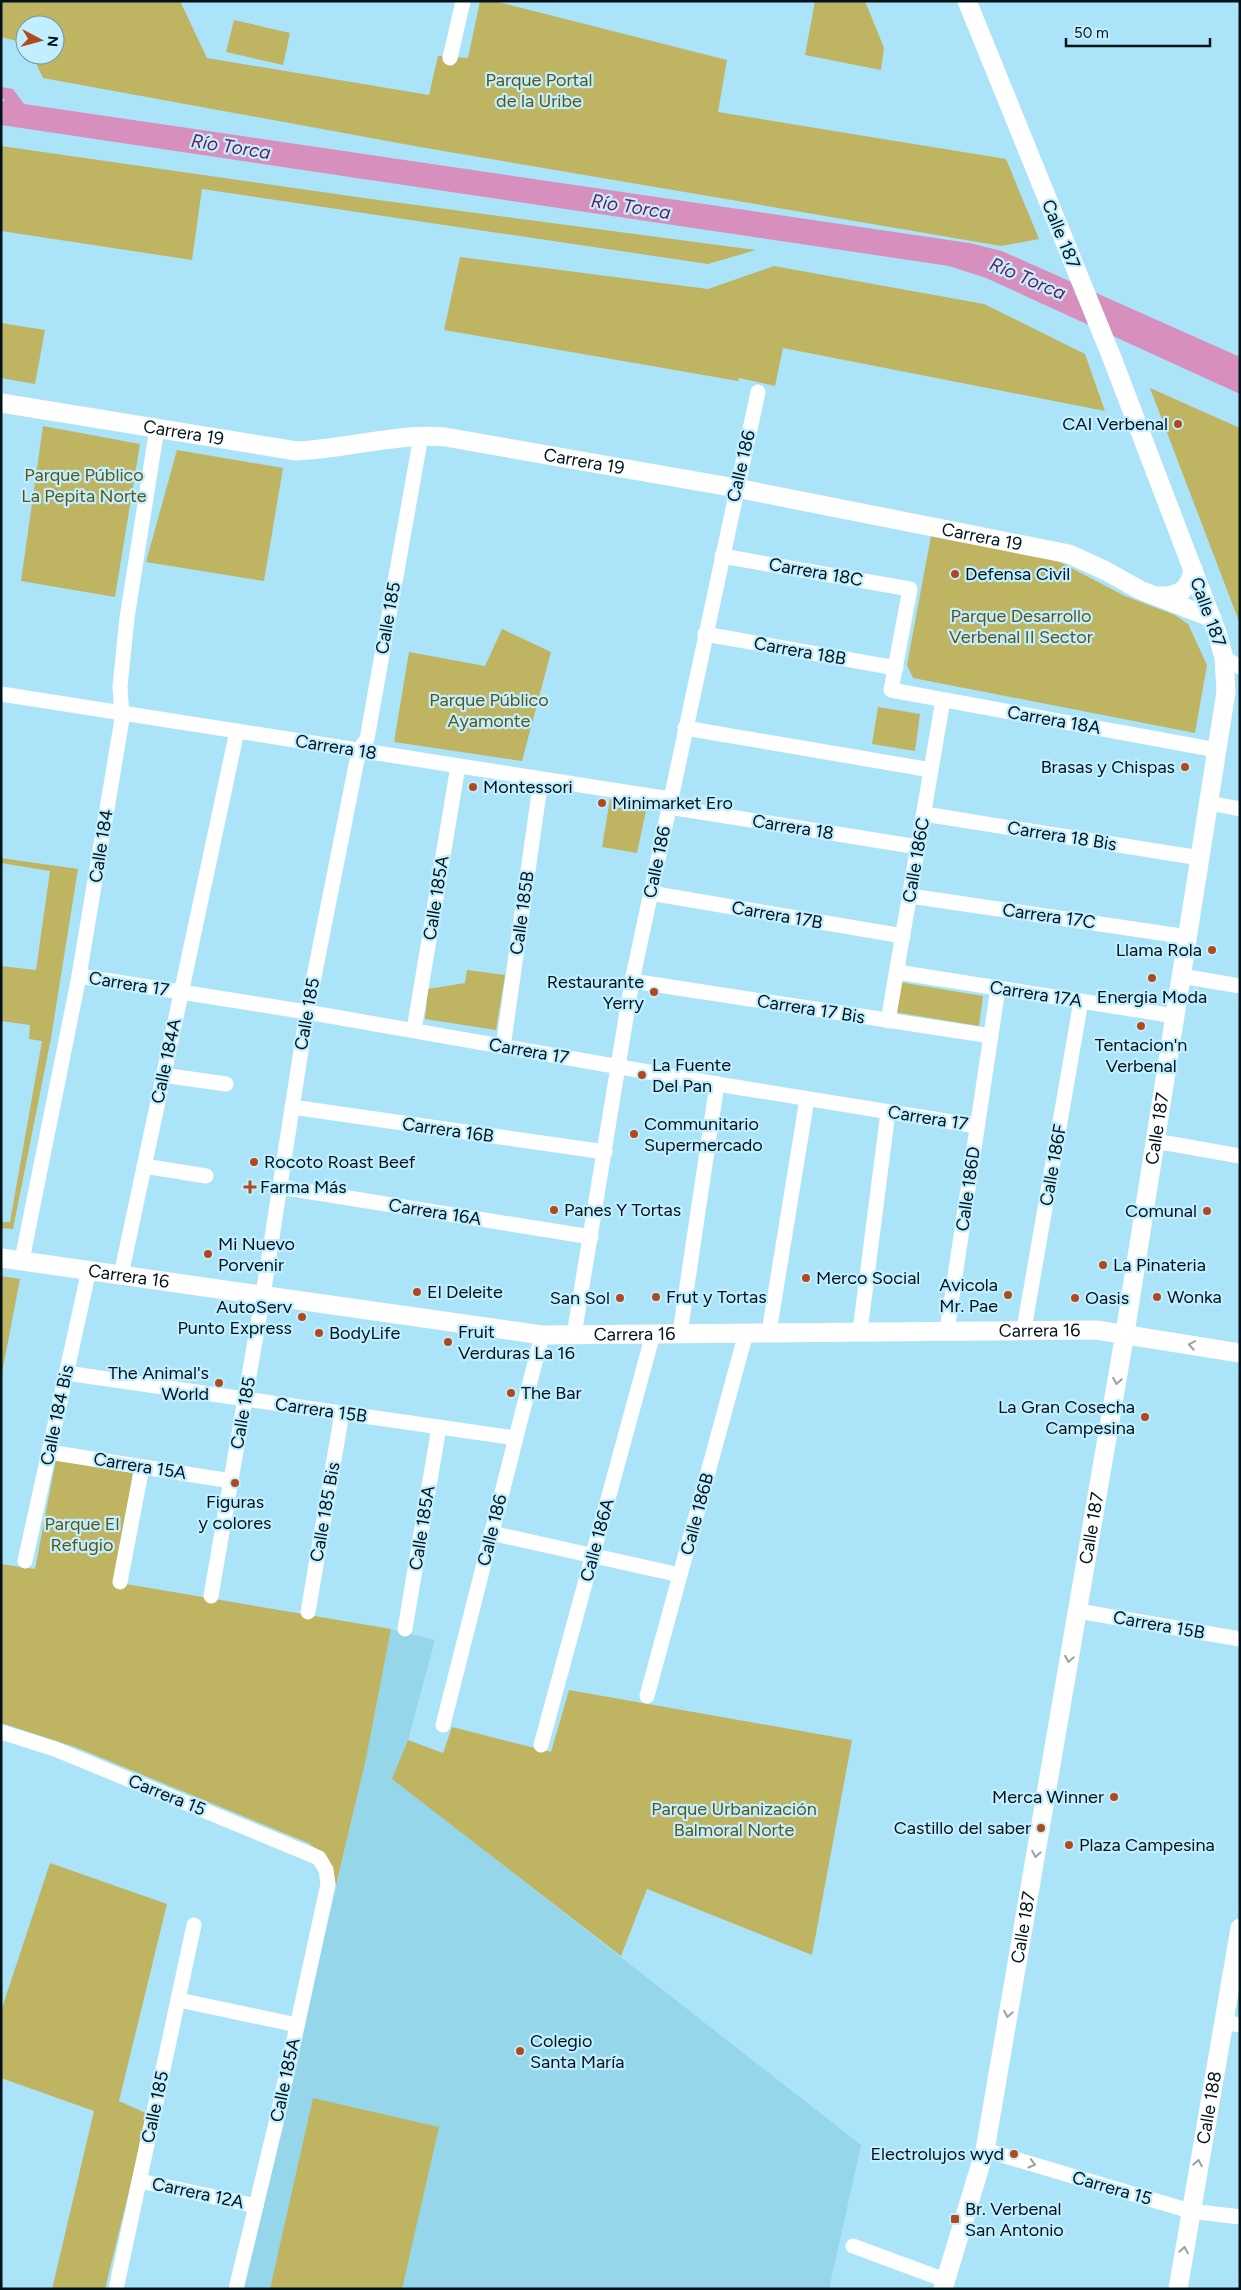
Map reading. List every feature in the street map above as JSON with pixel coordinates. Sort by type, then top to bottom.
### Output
[{"type":"street","points":[[450,58],[464,1]]},
{"type":"street","name":"Calle 187","points":[[944,2284],[985,2150],[1125,1333],[1174,1016],[1232,662],[1192,569],[1109,352],[967,1]]},
{"type":"street","name":"Calle 186","points":[[574,1335],[632,981],[758,392]]},
{"type":"street","name":"Carrera 19","points":[[1,403],[297,451],[346,447],[421,436],[445,437],[736,488],[1069,554],[1155,596],[1212,618]]},
{"type":"street","name":"Calle 184","points":[[22,1260],[80,976],[123,713],[120,686],[127,618],[158,428]]},
{"type":"street","name":"Calle 185","points":[[211,1596],[263,1295],[306,1012],[359,750],[367,739],[421,436]]},
{"type":"street","name":"Carrera 18C","points":[[722,556],[910,589],[896,668]]},
{"type":"street","points":[[1155,596],[1171,596],[1182,592],[1190,582],[1192,569]]},
{"type":"street","name":"Carrera 18B","points":[[705,634],[896,668]]},
{"type":"street","name":"Carrera 18A","points":[[896,668],[891,690],[1217,750]]},
{"type":"street","name":"Carrera 18","points":[[1,694],[541,779],[918,848]]},
{"type":"street","name":"Calle 186C","points":[[888,1021],[943,700]]},
{"type":"street","points":[[685,728],[932,770]]},
{"type":"street","name":"Calle 184A","points":[[121,1275],[237,731]]},
{"type":"street","name":"Calle 185A","points":[[414,1030],[458,766]]},
{"type":"street","name":"Calle 185B","points":[[503,1046],[541,779]]},
{"type":"street","points":[[1209,803],[1240,809]]},
{"type":"street","name":"Carrera 18 Bis","points":[[924,814],[1200,858]]},
{"type":"street","name":"Carrera 17B","points":[[650,893],[903,936]]},
{"type":"street","name":"Carrera 17C","points":[[910,896],[1188,937]]},
{"type":"street","name":"Carrera 17A","points":[[897,972],[1174,1016]]},
{"type":"street","name":"Carrera 17","points":[[80,976],[414,1030],[717,1084],[977,1126]]},
{"type":"street","points":[[1181,976],[1240,986]]},
{"type":"street","name":"Carrera 17 Bis","points":[[632,981],[991,1036]]},
{"type":"street","name":"Calle 186D","points":[[947,1330],[998,988]]},
{"type":"street","name":"Calle 186F","points":[[1024,1329],[1081,1001]]},
{"type":"street","points":[[163,1075],[226,1084]]},
{"type":"street","points":[[680,1333],[717,1084]]},
{"type":"street","points":[[768,1332],[807,1099]]},
{"type":"street","name":"Carrera 16B","points":[[292,1107],[605,1152]]},
{"type":"street","points":[[860,1331],[888,1112]]},
{"type":"street","points":[[1155,1141],[1240,1156]]},
{"type":"street","points":[[144,1166],[206,1176]]},
{"type":"street","name":"Carrera 16A","points":[[280,1187],[591,1236]]},
{"type":"street","name":"Carrera 16","points":[[1,1258],[542,1334],[1024,1329],[1096,1330],[1125,1333],[1240,1354]]},
{"type":"street","name":"Calle 184 Bis","points":[[25,1561],[89,1270]]},
{"type":"street","name":"Calle 186B","points":[[647,1696],[746,1333]]},
{"type":"street","name":"Calle 186","points":[[443,1725],[542,1334]]},
{"type":"street","name":"Calle 186A","points":[[541,1746],[653,1334]]},
{"type":"street","name":"Carrera 15B","points":[[66,1373],[516,1438]]},
{"type":"street","name":"Calle 185 Bis","points":[[308,1612],[342,1413]]},
{"type":"street","name":"Calle 185A","points":[[405,1629],[439,1427]]},
{"type":"street","name":"Carrera 15A","points":[[49,1452],[231,1481]]},
{"type":"street","points":[[120,1582],[142,1466]]},
{"type":"street","points":[[492,1533],[680,1575]]},
{"type":"street","name":"Carrera 15B","points":[[1078,1611],[1240,1638]]},
{"type":"street","name":"Carrera 15","points":[[1,1732],[55,1749],[320,1858],[326,1870]]},
{"type":"street","name":"Calle 185A","points":[[236,2289],[328,1884],[326,1870]]},
{"type":"street","name":"Calle 185","points":[[116,2289],[194,1925]]},
{"type":"street","name":"Calle 188","points":[[1178,2289],[1190,2211],[1232,2023],[1240,1928]]},
{"type":"street","points":[[178,2000],[297,2026]]},
{"type":"street","name":"Carrera 15","points":[[985,2150],[1190,2211],[1240,2217]]},
{"type":"street","name":"Carrera 12A","points":[[140,2181],[256,2206]]},
{"type":"street","points":[[853,2246],[944,2284]]},
{"type":"shaded area","name":"Colegio Santa María","points":[[391,1629],[435,1640],[408,1740],[393,1779],[861,2145],[829,2289],[243,2289],[366,1759]]},
{"type":"green space","name":"Parque Portal de la Uribe","points":[[1,1],[180,1],[207,58],[429,95],[438,56],[468,58],[480,1],[494,1],[727,60],[718,112],[1006,159],[1039,239],[1001,246],[420,147],[43,78],[37,65],[65,65],[65,15],[15,15],[15,40],[1,37]]},
{"type":"green space","points":[[815,1],[865,1],[884,48],[881,70],[805,55]]},
{"type":"green space","points":[[234,20],[290,33],[283,65],[226,52]]},
{"type":"green space","points":[[1,146],[371,199],[756,250],[708,264],[202,189],[192,260],[1,231]]},
{"type":"green space","points":[[460,257],[708,289],[774,266],[984,304],[1085,354],[1105,411],[783,348],[775,386],[739,378],[738,381],[444,330]]},
{"type":"green space","points":[[1,323],[45,330],[35,384],[1,378]]},
{"type":"green space","points":[[1150,388],[1240,428],[1240,624]]},
{"type":"green space","name":"Parque Público La Pepita Norte","points":[[43,426],[140,444],[115,597],[21,581]]},
{"type":"green space","name":"Parque Público La Pepita Norte","points":[[177,450],[283,468],[264,581],[146,562]]},
{"type":"green space","name":"Parque Desarrollo Verbenal II Sector","points":[[931,536],[1052,558],[1125,596],[1175,615],[1188,624],[1207,665],[1195,733],[913,678],[907,665]]},
{"type":"green space","name":"Parque Público Ayamonte","points":[[502,629],[551,652],[522,761],[394,742],[409,652],[485,666]]},
{"type":"green space","points":[[878,707],[920,714],[915,751],[872,744]]},
{"type":"green space","points":[[610,799],[647,806],[637,853],[602,847]]},
{"type":"green space","points":[[1,858],[78,869],[51,1038],[13,1229],[1,1228],[1,1222],[10,1222],[42,1041],[29,1039],[30,1025],[1,1021],[1,966],[36,970],[50,871],[1,863]]},
{"type":"green space","points":[[467,970],[505,975],[496,1030],[425,1019],[428,989],[465,983]]},
{"type":"green space","points":[[899,982],[983,996],[979,1026],[894,1012]]},
{"type":"green space","points":[[1,1276],[20,1279],[1,1378]]},
{"type":"green space","name":"Parque El Refugio","points":[[56,1459],[133,1473],[114,1582],[391,1629],[366,1759],[336,1886],[327,1861],[319,1851],[308,1843],[75,1747],[1,1723],[1,1564],[35,1569]]},
{"type":"green space","name":"Parque Urbanización Balmoral Norte","points":[[569,1690],[852,1740],[812,1955],[647,1889],[621,1956],[392,1779],[408,1740],[443,1753],[452,1727],[551,1752]]},
{"type":"green space","points":[[50,1863],[167,1904],[119,2101],[148,2114],[105,2289],[52,2289],[94,2111],[1,2078],[1,2011]]},
{"type":"green space","points":[[313,2098],[439,2127],[402,2289],[270,2289]]},
{"type":"water","name":"Río Torca","points":[[1,87],[13,89],[24,104],[969,243],[1002,251],[1240,357],[1240,394],[986,278],[949,266],[1,125],[1,101],[5,101],[1,95]]},
{"type":"place","name":"CAI Verbenal","points":[[1178,424]]},
{"type":"place","name":"Defensa Civil","points":[[955,574]]},
{"type":"place","name":"Brasas y Chispas","points":[[1185,767]]},
{"type":"place","name":"Montessori","points":[[473,787]]},
{"type":"place","name":"Minimarket Ero","points":[[602,803]]},
{"type":"place","name":"Llama Rola","points":[[1212,950]]},
{"type":"place","name":"Energia Moda","points":[[1152,978]]},
{"type":"place","name":"Restaurante Yerry","points":[[654,992]]},
{"type":"place","name":"Tentacion'n Verbenal","points":[[1141,1026]]},
{"type":"place","name":"La Fuente Del Pan","points":[[642,1075]]},
{"type":"place","name":"Communitario Supermercado","points":[[634,1134]]},
{"type":"place","name":"Rocoto Roast Beef","points":[[254,1162]]},
{"type":"place","name":"Farma Más","points":[[250,1187]]},
{"type":"place","name":"Panes Y Tortas","points":[[554,1210]]},
{"type":"place","name":"Comunal","points":[[1207,1211]]},
{"type":"place","name":"Mi Nuevo Porvenir","points":[[208,1254]]},
{"type":"place","name":"La Pinateria","points":[[1103,1265]]},
{"type":"place","name":"Merco Social","points":[[806,1278]]},
{"type":"place","name":"El Deleite","points":[[417,1292]]},
{"type":"place","name":"Avicola Mr. Pae","points":[[1008,1295]]},
{"type":"place","name":"Frut y Tortas","points":[[656,1297]]},
{"type":"place","name":"Wonka","points":[[1157,1297]]},
{"type":"place","name":"San Sol","points":[[620,1298]]},
{"type":"place","name":"Oasis","points":[[1075,1298]]},
{"type":"place","name":"AutoServ Punto Express","points":[[302,1317]]},
{"type":"place","name":"BodyLife","points":[[319,1333]]},
{"type":"place","name":"Fruit Verduras La 16","points":[[448,1342]]},
{"type":"place","name":"The Animal's World","points":[[219,1383]]},
{"type":"place","name":"The Bar","points":[[511,1393]]},
{"type":"place","name":"La Gran Cosecha Campesina","points":[[1145,1417]]},
{"type":"place","name":"Figuras y colores","points":[[235,1483]]},
{"type":"place","name":"Merca Winner","points":[[1114,1797]]},
{"type":"place","name":"Castillo del saber","points":[[1041,1828]]},
{"type":"place","name":"Plaza Campesina","points":[[1069,1845]]},
{"type":"place","name":"Colegio Santa María","points":[[520,2051]]},
{"type":"place","name":"Electrolujos wyd","points":[[1014,2154]]},
{"type":"place","name":"Br. Verbenal San Antonio","points":[[955,2219]]}]
